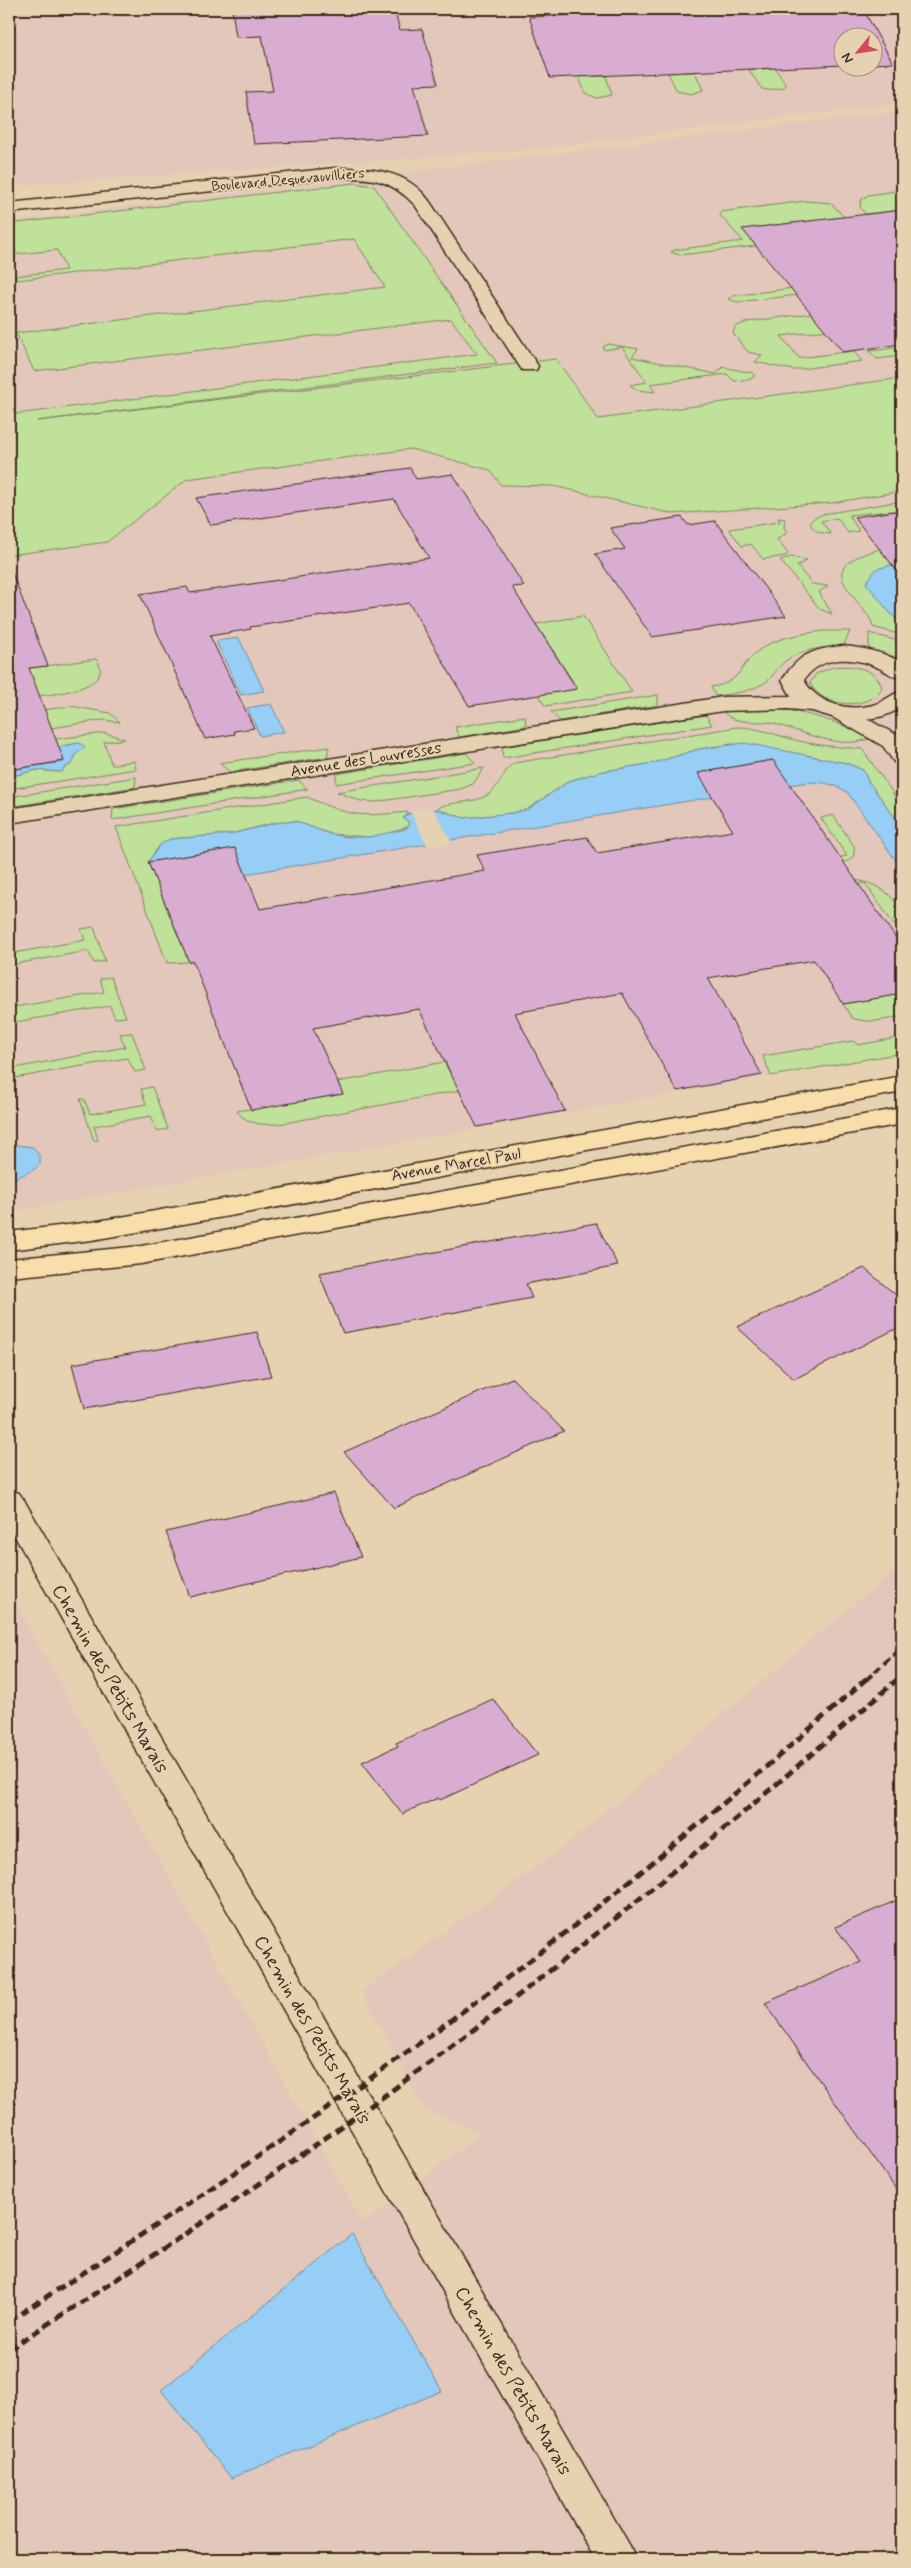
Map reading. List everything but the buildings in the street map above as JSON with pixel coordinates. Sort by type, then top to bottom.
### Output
[{"type":"main road","name":"Avenue Marcel Paul","points":[[9,1241],[92,1231],[178,1216],[902,1084]]},
{"type":"main road","name":"Avenue Marcel Paul","points":[[9,1268],[141,1255],[902,1116]]},
{"type":"street","name":"Boulevard Dequevauvilliers","points":[[9,208],[335,173],[384,174],[405,184],[421,202],[529,366]]},
{"type":"street","name":"Avenue des Louvresses","points":[[723,704],[755,692],[796,672],[803,664],[828,655],[860,655],[893,663],[902,673]]},
{"type":"street","points":[[796,672],[793,680],[795,690],[804,698],[816,705],[841,714],[896,749],[900,701],[868,713],[841,714]]},
{"type":"street","name":"Avenue des Louvresses","points":[[9,816],[723,704],[787,702],[816,705]]},
{"type":"street","name":"Chemin des Petits Marais","points":[[9,1500],[616,2559]]},
{"type":"shaded area","points":[[9,9],[898,9],[902,17],[902,103],[528,150],[9,186]]},
{"type":"shaded area","points":[[902,111],[902,378],[598,419],[556,359],[9,425],[9,221]]},
{"type":"shaded area","points":[[411,449],[490,470],[501,485],[554,486],[673,514],[831,503],[902,491],[902,1053],[9,1212],[9,555],[107,542],[187,479]]},
{"type":"shaded area","points":[[902,1564],[902,2559],[9,2559],[9,1592],[363,2223],[482,2133],[423,2109],[362,1991],[565,1846]]},
{"type":"green space","points":[[543,9],[591,9],[593,13],[545,15]]},
{"type":"green space","points":[[775,68],[786,85],[783,88],[762,89],[749,70]]},
{"type":"green space","points":[[695,72],[703,90],[691,94],[677,91],[668,73]]},
{"type":"green space","points":[[606,76],[612,95],[597,98],[585,93],[579,77]]},
{"type":"green space","points":[[354,183],[374,186],[497,363],[37,421],[556,359],[598,419],[902,378],[902,491],[831,503],[673,514],[554,486],[501,485],[490,470],[411,449],[187,479],[107,542],[9,555],[9,415],[477,354],[451,319],[34,371],[16,333],[385,287],[354,239],[17,280],[15,276],[66,270],[57,250],[9,255],[9,224]]},
{"type":"green space","points":[[902,190],[902,210],[865,214],[860,207],[861,200],[868,195]]},
{"type":"green space","points":[[806,201],[831,203],[844,217],[743,229],[756,246],[680,255],[671,252],[674,250],[743,241],[719,214],[720,212]]},
{"type":"green space","points":[[793,288],[798,295],[738,302],[728,299],[733,296]]},
{"type":"green space","points":[[813,313],[828,330],[781,336],[799,358],[853,351],[862,361],[793,370],[755,362],[762,355],[748,352],[733,333],[735,327],[747,322]]},
{"type":"green space","points":[[608,344],[638,349],[632,357],[716,374],[723,367],[752,373],[755,376],[750,379],[734,381],[727,374],[650,384],[655,392],[637,390],[630,385],[647,382],[622,347],[604,350],[603,347]]},
{"type":"green space","points":[[902,347],[902,356],[877,359],[869,351]]},
{"type":"green space","points":[[902,501],[902,510],[849,515],[859,531],[848,533],[837,518],[821,521],[831,534],[821,533],[811,526],[810,522],[814,518],[823,514]]},
{"type":"green space","points":[[778,518],[785,519],[784,527],[787,533],[777,539],[788,554],[786,556],[763,559],[751,544],[742,546],[729,529],[780,522]]},
{"type":"green space","points":[[880,549],[892,565],[876,569],[890,613],[902,624],[902,635],[873,627],[871,620],[846,586],[842,577],[843,570],[848,562]]},
{"type":"green space","points":[[791,557],[807,560],[797,566],[812,584],[828,586],[819,592],[832,614],[820,609],[780,560]]},
{"type":"green space","points":[[583,616],[632,692],[545,706],[539,695],[577,688],[536,624]]},
{"type":"green space","points":[[823,631],[850,631],[843,647],[820,648],[796,655],[783,663],[770,679],[759,686],[741,692],[715,696],[711,687],[729,682],[759,650],[789,637]]},
{"type":"green space","points":[[869,633],[902,642],[902,659],[869,650]]},
{"type":"green space","points":[[96,659],[100,669],[98,677],[81,688],[39,696],[34,685],[9,689],[9,671]]},
{"type":"green space","points":[[848,666],[869,672],[879,681],[882,688],[876,695],[856,703],[845,704],[824,698],[810,683],[816,674],[833,667]]},
{"type":"green space","points":[[658,695],[658,705],[560,721],[551,712]]},
{"type":"green space","points":[[70,706],[110,713],[120,722],[102,720],[51,728],[44,710]]},
{"type":"green space","points":[[763,707],[819,717],[871,738],[847,742],[834,741],[772,723],[733,719],[724,712]]},
{"type":"green space","points":[[706,715],[712,725],[503,758],[502,747]]},
{"type":"green space","points":[[525,716],[526,726],[459,737],[455,727]]},
{"type":"green space","points":[[737,727],[761,730],[807,743],[862,749],[902,806],[902,827],[868,781],[863,770],[846,763],[757,746],[732,744],[699,749],[654,763],[599,772],[569,781],[528,809],[512,813],[464,818],[437,809],[446,805],[484,797],[494,789],[514,763]]},
{"type":"green space","points":[[105,733],[125,739],[104,742],[112,765],[134,761],[136,769],[9,789],[9,777],[36,770],[58,772],[73,763],[79,743],[58,747],[55,739]]},
{"type":"green space","points":[[329,747],[327,757],[230,772],[219,763]]},
{"type":"green space","points":[[466,753],[475,763],[336,784],[336,774]]},
{"type":"green space","points":[[484,768],[473,784],[461,789],[375,802],[361,801],[337,792]]},
{"type":"green space","points":[[136,777],[135,787],[9,807],[9,797]]},
{"type":"green space","points":[[298,780],[308,789],[112,820],[113,809]]},
{"type":"green space","points":[[307,797],[345,812],[356,814],[377,815],[407,812],[408,814],[403,818],[408,821],[409,826],[387,835],[369,837],[330,834],[295,821],[274,823],[231,834],[170,839],[160,845],[148,862],[189,962],[167,963],[116,827]]},
{"type":"green space","points":[[833,815],[854,846],[853,857],[846,862],[825,860],[847,856],[821,818]]},
{"type":"green space","points":[[852,880],[870,883],[886,892],[897,905],[902,923],[894,925],[865,883],[843,887]]},
{"type":"green space","points":[[94,927],[105,961],[94,963],[88,951],[9,965],[9,954],[85,940],[81,929]]},
{"type":"green space","points":[[111,977],[126,1017],[115,1018],[110,1006],[9,1023],[9,1008],[104,992],[100,979]]},
{"type":"green space","points":[[902,994],[902,1016],[883,1020],[865,1021],[852,1018],[843,1004]]},
{"type":"green space","points":[[132,1033],[146,1070],[135,1072],[127,1058],[9,1079],[9,1069],[125,1047],[120,1034]]},
{"type":"green space","points":[[902,1037],[902,1053],[771,1076],[763,1056],[853,1041],[858,1045]]},
{"type":"green space","points":[[538,1059],[542,1069],[516,1080],[290,1122],[276,1124],[254,1123],[237,1111],[343,1094],[338,1082],[444,1062],[451,1075]]},
{"type":"green space","points":[[152,1087],[168,1129],[157,1131],[151,1116],[94,1126],[98,1140],[94,1141],[80,1099],[84,1099],[90,1114],[146,1104],[141,1089]]},
{"type":"water","points":[[892,565],[902,578],[902,624],[890,613],[866,583],[876,569]]},
{"type":"water","points":[[239,638],[264,691],[241,695],[216,641]]},
{"type":"water","points":[[271,704],[284,732],[260,736],[247,708]]},
{"type":"water","points":[[79,743],[85,747],[76,754],[73,763],[64,768],[62,772],[36,770],[9,777],[9,770],[64,762],[58,747]]},
{"type":"water","points":[[745,743],[846,763],[863,770],[868,781],[902,827],[902,869],[847,792],[833,785],[819,782],[790,785],[772,760],[698,773],[713,797],[245,874],[234,848],[148,862],[160,845],[170,839],[231,834],[275,823],[295,821],[330,834],[348,837],[369,837],[405,829],[409,826],[408,821],[403,818],[408,814],[437,809],[464,818],[512,813],[528,809],[569,781],[599,772],[654,763],[699,749]]},
{"type":"water","points":[[17,1145],[33,1147],[40,1157],[40,1164],[33,1170],[9,1182],[9,1148]]},
{"type":"water","points":[[352,2234],[442,2391],[231,2478],[161,2390]]},
{"type":"pier","points":[[433,808],[452,843],[428,847],[410,811]]},
{"type":"railway","points":[[866,1680],[902,1647]]},
{"type":"railway","points":[[898,1680],[902,1676]]},
{"type":"railway","points":[[9,2321],[256,2158],[378,2073],[498,1985],[686,1835],[867,1678]]},
{"type":"railway","points":[[9,2349],[234,2201],[345,2124],[453,2045],[624,1912],[790,1773],[899,1678]]}]
